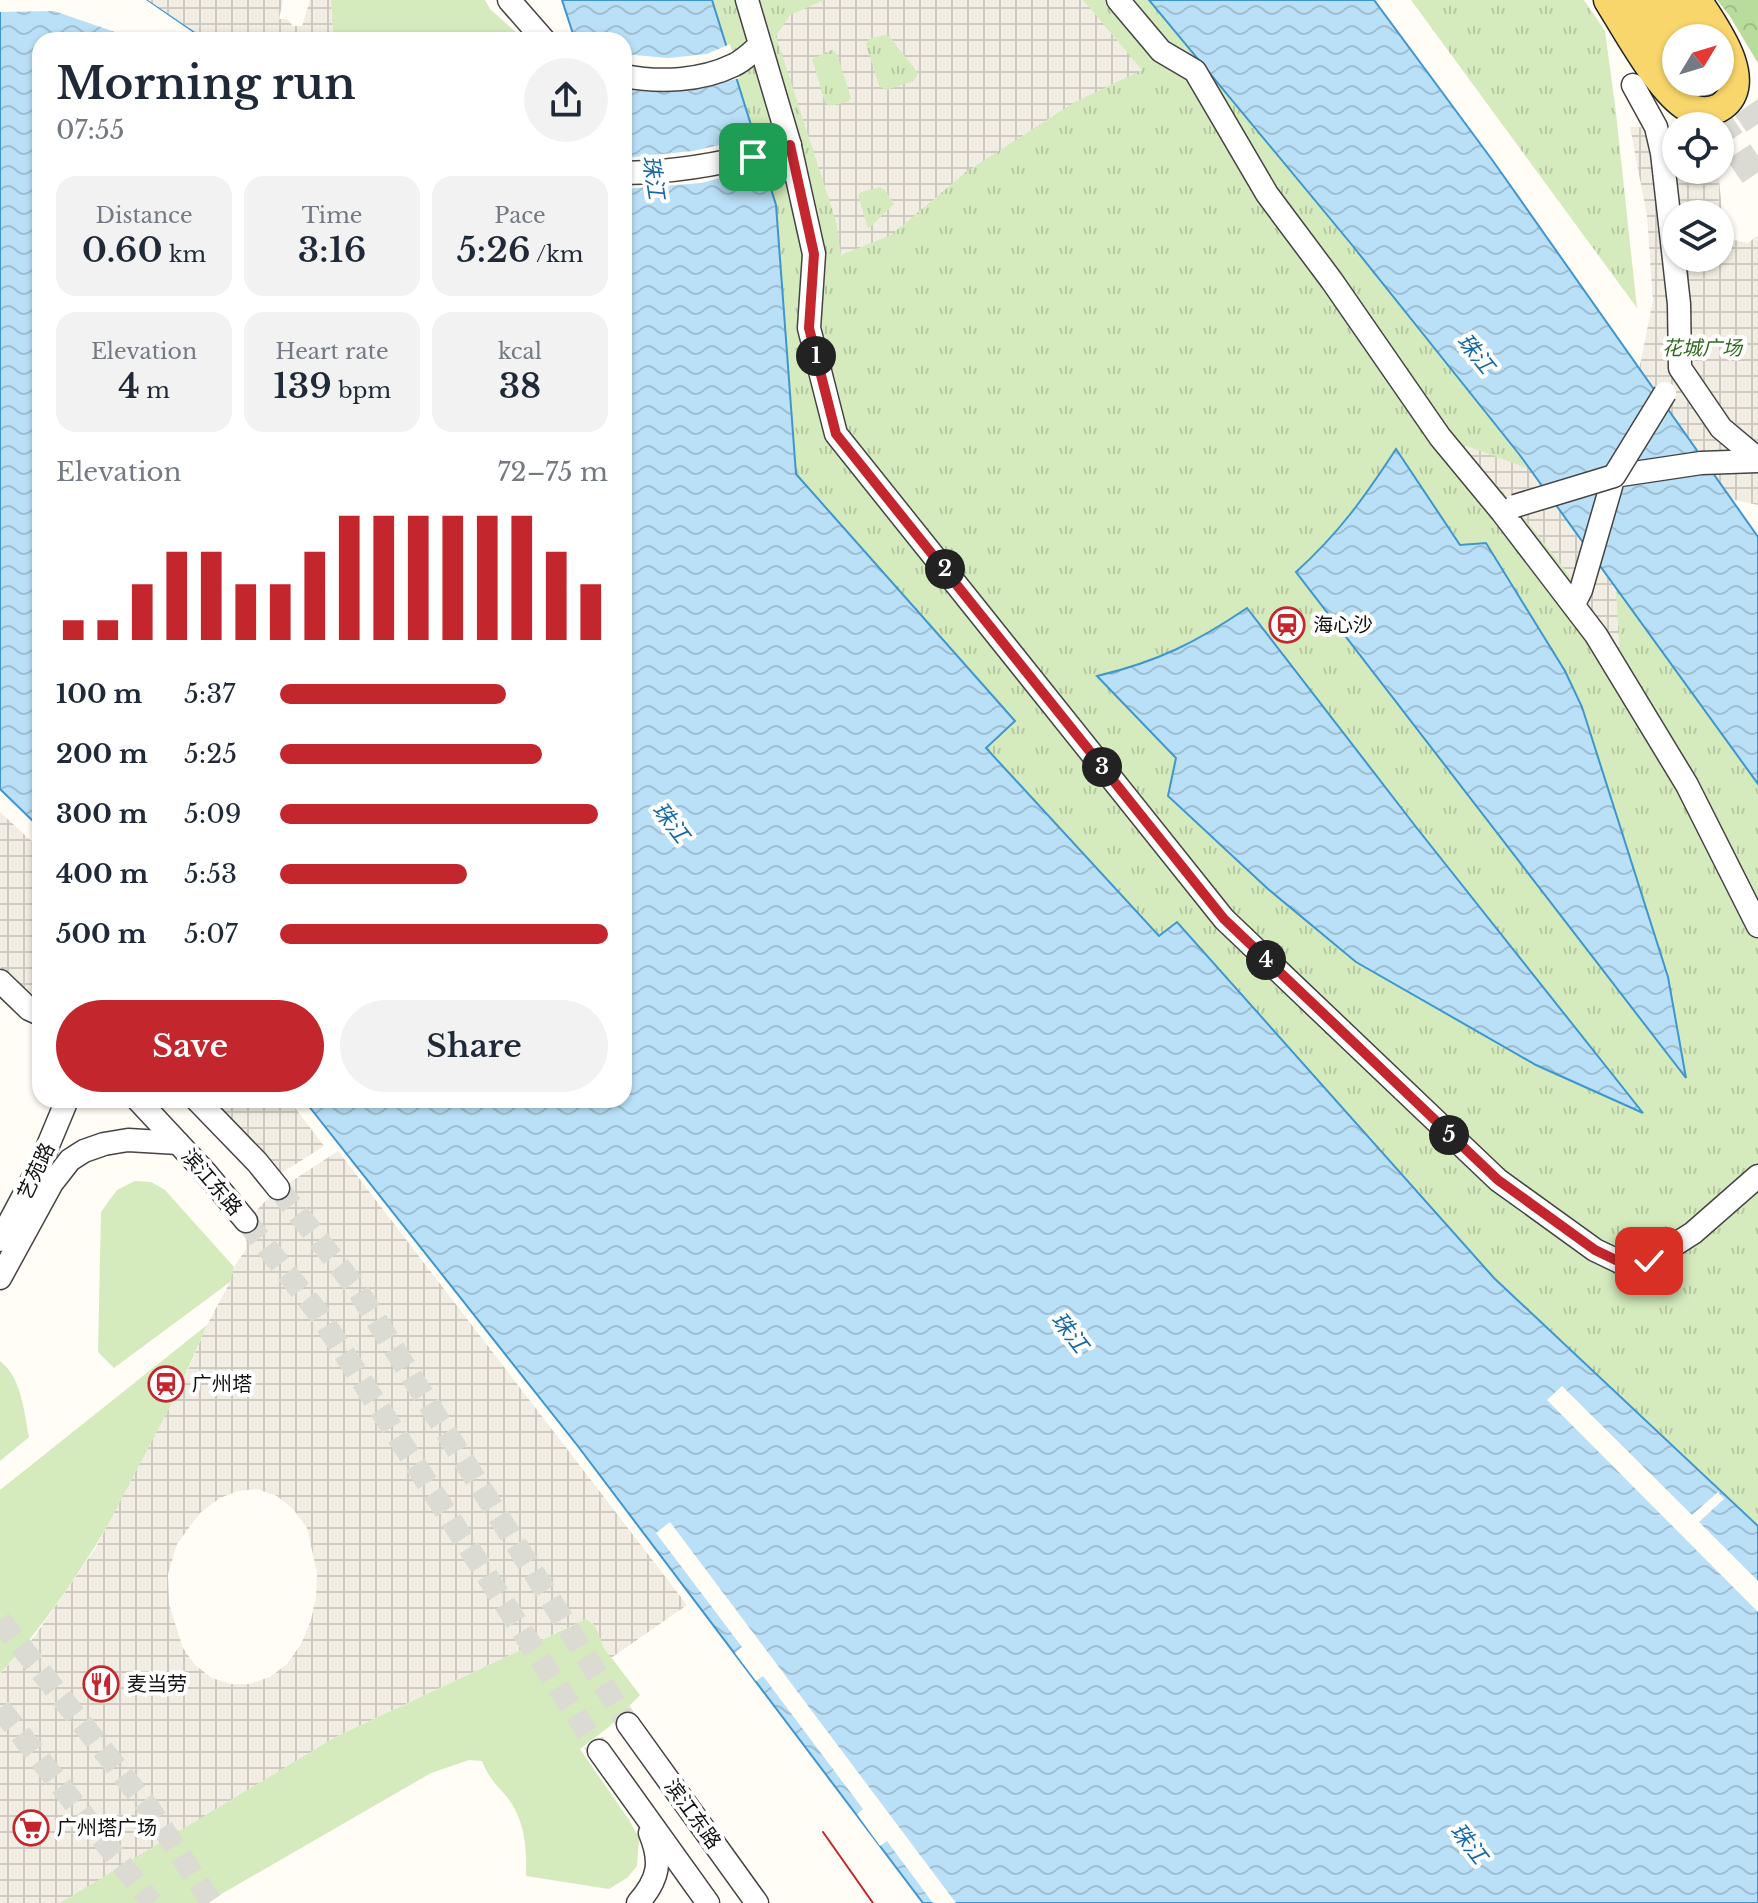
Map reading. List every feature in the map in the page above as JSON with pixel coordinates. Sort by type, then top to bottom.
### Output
[{"type":"main road","points":[[1608,0],[1672,94],[1689,108],[1710,111],[1730,101],[1740,82],[1741,72],[1737,60],[1697,0]]},
{"type":"main road","points":[[1638,0],[1662,37]]},
{"type":"main road","points":[[1668,0],[1684,24]]},
{"type":"street","points":[[509,0],[537,32]]},
{"type":"street","points":[[747,0],[753,51],[790,145],[814,254],[809,328],[836,434],[1224,919],[1498,1180],[1595,1250],[1620,1262],[1649,1261],[1693,1233],[1758,1176]]},
{"type":"street","points":[[1118,0],[1161,51],[1195,71],[1267,194],[1332,281],[1440,437],[1509,509],[1578,597],[1596,635],[1687,785],[1758,926]]},
{"type":"street","points":[[632,77],[661,80],[688,78],[737,64],[753,51]]},
{"type":"street","points":[[1578,597],[1614,476],[1680,368],[1679,304],[1662,153],[1656,127],[1633,85]]},
{"type":"street","points":[[632,173],[674,171],[790,145]]},
{"type":"street","points":[[1680,368],[1721,428],[1758,460]]},
{"type":"street","points":[[1509,509],[1614,476],[1715,462],[1758,460]]},
{"type":"street","points":[[0,981],[32,1010]]},
{"type":"street","name":"艺苑路","points":[[0,1240],[39,1167],[64,1108]]},
{"type":"street","name":"滨江东路","points":[[145,1108],[246,1221]]},
{"type":"street","points":[[205,1108],[278,1188]]},
{"type":"street","name":"艺苑路","points":[[0,1278],[52,1183],[70,1160],[104,1144],[128,1140],[178,1143]]},
{"type":"street","name":"滨江东路","points":[[628,1724],[757,1903]]},
{"type":"street","name":"滨江东路","points":[[599,1751],[708,1903]]},
{"type":"street","points":[[638,1903],[652,1886],[658,1866],[654,1843],[643,1813]]},
{"type":"green space","points":[[331,0],[485,0],[490,9],[516,32],[333,32]]},
{"type":"green space","points":[[712,0],[1149,0],[1352,245],[1519,454],[1758,784],[1758,1526],[1494,1278],[1177,923],[1160,936],[985,747],[1015,721],[796,474],[776,205]]},
{"type":"green space","points":[[1411,0],[1584,0],[1605,31],[1637,308]]},
{"type":"green space","points":[[1717,0],[1758,0],[1758,63],[1729,15]]},
{"type":"green space","points":[[135,1181],[151,1182],[165,1190],[234,1267],[230,1282],[114,1368],[98,1352],[101,1212],[117,1190]]},
{"type":"green space","points":[[207,1325],[165,1417],[118,1508],[63,1595],[0,1674],[0,1490]]},
{"type":"green space","points":[[0,1361],[18,1386],[29,1437],[0,1461]]},
{"type":"green space","points":[[586,1619],[595,1625],[604,1648],[640,1695],[610,1726],[580,1749],[639,1838],[637,1866],[627,1878],[609,1889],[526,1876],[525,1845],[518,1815],[482,1761],[469,1760],[431,1773],[206,1903],[54,1903],[337,1736]]},
{"type":"shaded area","points":[[146,0],[283,0],[279,19],[287,19],[293,26],[302,26],[310,0],[331,0],[333,32],[193,32]]},
{"type":"shaded area","points":[[824,0],[1083,0],[1142,70],[1073,103],[966,172],[891,235],[841,255],[836,221],[776,36],[790,15]],"holes":[[[885,35],[890,37],[918,73],[914,81],[886,90],[879,86],[866,44],[869,39]],[[832,50],[837,54],[851,98],[848,102],[829,106],[825,102],[812,59]],[[880,187],[894,204],[868,229],[858,195]]]},
{"type":"shaded area","points":[[1630,127],[1662,127],[1662,184],[1719,184],[1721,200],[1662,200],[1662,272],[1734,272],[1734,240],[1748,243],[1758,235],[1758,505],[1707,494],[1615,575],[1620,656],[1581,590],[1461,444],[1532,470],[1629,420],[1653,300],[1647,216]]},
{"type":"shaded area","points":[[0,812],[32,842],[32,994],[0,967]]},
{"type":"shaded area","points":[[212,1108],[295,1108],[324,1146],[277,1176]]},
{"type":"shaded area","points":[[338,1151],[687,1605],[611,1658],[595,1625],[586,1619],[337,1736],[60,1903],[0,1903],[0,1674],[34,1637],[95,1549],[182,1384],[207,1325],[230,1282],[234,1267],[246,1249],[246,1227],[272,1194]],"holes":[[[257,1489],[277,1496],[293,1509],[307,1528],[317,1573],[311,1620],[301,1644],[287,1664],[270,1677],[249,1684],[231,1684],[212,1678],[195,1665],[183,1648],[169,1604],[168,1574],[177,1544],[200,1513],[220,1498],[238,1491]]]},
{"type":"water","points":[[0,0],[146,0],[193,32],[32,32],[32,820],[0,789]]},
{"type":"water","name":"珠江","points":[[562,0],[712,0],[776,205],[796,474],[1015,721],[986,748],[1159,936],[1177,922],[1494,1278],[1758,1526],[1758,1903],[923,1903],[577,1445],[310,1108],[632,1108],[632,32],[572,32]]},
{"type":"water","name":"珠江","points":[[1149,0],[1374,0],[1493,161],[1758,537],[1758,784],[1519,454],[1352,245]]},
{"type":"water","points":[[1396,449],[1460,545],[1486,543],[1565,671],[1582,707],[1668,977],[1686,1078],[1296,572],[1350,514]]},
{"type":"water","points":[[1247,608],[1643,1113],[1536,1065],[1356,962],[1268,889],[1168,796],[1176,758],[1097,676],[1176,650]]},
{"type":"pier","points":[[0,0],[146,0],[192,32],[115,32],[54,11],[0,12]]},
{"type":"pier","points":[[730,44],[740,78],[690,91],[632,90],[632,55],[668,58],[707,54]]},
{"type":"pier","points":[[759,136],[768,166],[701,183],[632,188],[632,157],[693,151]]},
{"type":"pier","points":[[1562,1386],[1692,1515],[1718,1492],[1724,1499],[1699,1522],[1758,1581],[1758,1612],[1547,1400]]},
{"type":"pier","points":[[670,1522],[956,1903],[933,1903],[887,1841],[880,1846],[857,1814],[863,1809],[763,1676],[756,1681],[735,1653],[742,1647],[656,1533]]},
{"type":"tunnel","points":[[1734,88],[1758,124]]},
{"type":"tunnel","points":[[1701,96],[1758,181]]},
{"type":"tunnel","points":[[278,1188],[357,1289],[628,1724]]},
{"type":"tunnel","points":[[246,1221],[319,1314],[599,1751]]},
{"type":"tunnel","points":[[0,1620],[152,1812],[212,1903]]},
{"type":"tunnel","points":[[0,1708],[152,1903]]},
{"type":"tram line","points":[[823,1832],[873,1903]]},
{"type":"place","name":"海心沙","points":[[1287,625]]},
{"type":"place","name":"广州塔","points":[[166,1384]]},
{"type":"place","name":"麦当劳","points":[[101,1684]]},
{"type":"place","name":"广州塔广场","points":[[31,1828]]},
{"type":"route","points":[[753,157],[790,145],[814,254],[809,328],[836,434],[1224,919],[1498,1180],[1595,1250],[1620,1262],[1649,1261]]},
{"type":"park label","name":"花城广场","points":[[1702,348]]}]
